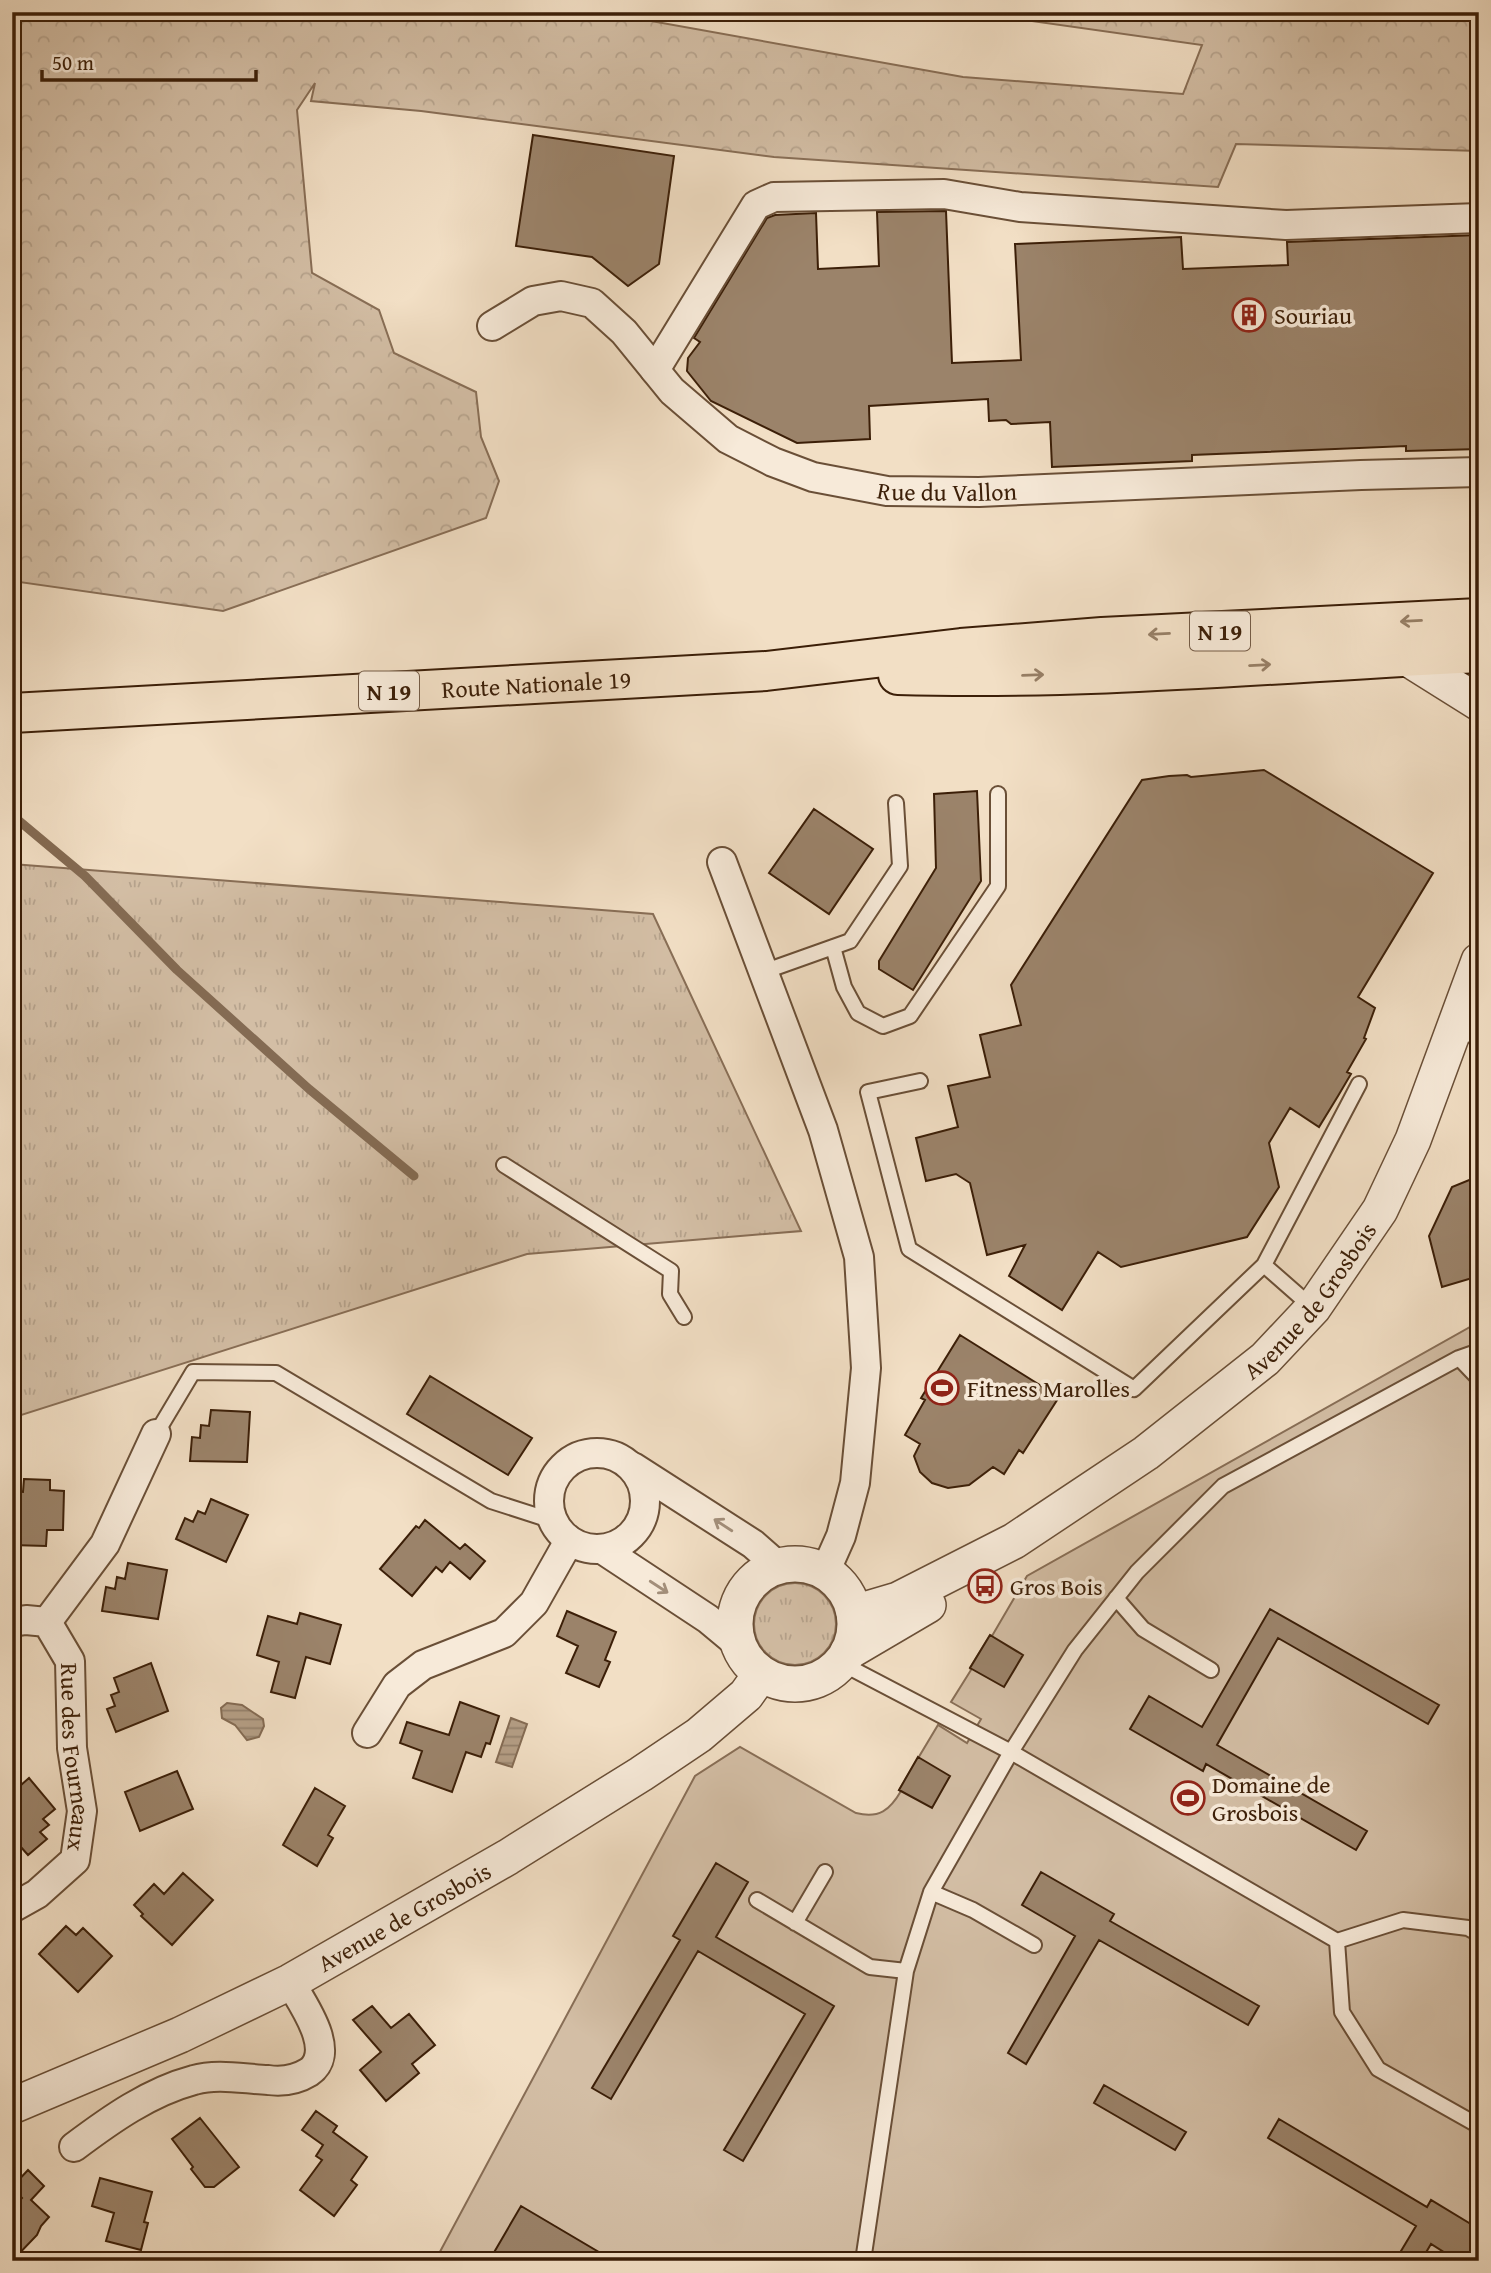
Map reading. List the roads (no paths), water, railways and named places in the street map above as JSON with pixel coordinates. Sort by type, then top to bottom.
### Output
[{"type":"main road","name":"Route Nationale 19","points":[[12,713],[766,671],[1089,638],[1479,618]]},
{"type":"main road","name":"Route Nationale 19","points":[[766,671],[964,677],[1158,671],[1479,653]]},
{"type":"street","points":[[655,370],[756,205],[774,197],[944,194],[1020,207],[1286,225],[1479,218]]},
{"type":"street","name":"Rue du Vallon","points":[[492,326],[533,301],[561,296],[592,303],[624,332],[672,391],[728,439],[773,462],[813,477],[887,491],[979,492],[1347,475],[1479,472]]},
{"type":"street","points":[[1404,656],[1479,703]]},
{"type":"street","points":[[722,862],[823,1130],[859,1257],[866,1368],[855,1483],[841,1536],[825,1572]]},
{"type":"street","name":"Avenue de Grosbois","points":[[854,1613],[898,1600],[1014,1541],[1157,1444],[1265,1359],[1313,1308],[1380,1210],[1467,1033],[1479,961]]},
{"type":"street","points":[[12,1622],[47,1622],[105,1544],[156,1434]]},
{"type":"street","points":[[621,1459],[633,1468],[642,1481],[646,1496],[640,1525],[630,1537],[617,1545],[590,1549],[561,1531],[549,1505],[550,1489],[557,1474],[569,1461],[584,1455],[601,1453],[621,1459],[753,1544],[778,1566]]},
{"type":"street","points":[[368,1732],[397,1685],[423,1665],[504,1633],[534,1603],[561,1531]]},
{"type":"street","name":"Avenue de Grosbois","points":[[844,1657],[979,1574],[1014,1541]]},
{"type":"street","points":[[602,1549],[708,1619],[738,1644]]},
{"type":"street","points":[[778,1566],[810,1566],[825,1572],[843,1589],[854,1613],[855,1626],[844,1657],[824,1676],[803,1684],[788,1684],[761,1674],[747,1661],[738,1644],[734,1625],[737,1605],[746,1588],[760,1574],[778,1566]]},
{"type":"street","name":"Rue des Fourneaux","points":[[12,1908],[37,1894],[75,1860],[82,1811],[72,1748],[69,1661],[47,1622]]},
{"type":"street","name":"Avenue de Grosbois","points":[[12,2106],[180,2035],[290,1982],[508,1857],[699,1735],[746,1695],[761,1674]]},
{"type":"street","points":[[74,2147],[135,2105],[169,2088],[196,2079],[224,2077],[285,2081],[302,2076],[315,2067],[320,2056],[319,2039],[290,1982]]},
{"type":"lane","points":[[833,947],[844,987],[858,1013],[883,1026],[910,1016],[998,886],[998,794]]},
{"type":"lane","points":[[763,972],[850,941],[900,866],[897,803]]},
{"type":"lane","points":[[920,1081],[868,1093],[909,1250],[1134,1389],[1264,1265],[1359,1084]]},
{"type":"lane","points":[[504,1165],[671,1271],[670,1294],[684,1317]]},
{"type":"lane","points":[[1264,1265],[1313,1308]]},
{"type":"lane","points":[[863,2261],[906,1971],[931,1892],[1011,1752],[1075,1650],[1137,1572],[1223,1486],[1460,1358],[1479,1351]]},
{"type":"lane","points":[[1460,1358],[1479,1379]]},
{"type":"lane","points":[[156,1434],[193,1372],[276,1373],[491,1501],[561,1531]]},
{"type":"lane","points":[[1116,1598],[1143,1629],[1211,1670]]},
{"type":"lane","points":[[844,1657],[1337,1941],[1403,1920],[1468,1928],[1479,1934]]},
{"type":"lane","points":[[795,1923],[825,1872]]},
{"type":"lane","points":[[931,1892],[973,1910],[1034,1945]]},
{"type":"lane","points":[[757,1899],[870,1967],[906,1971]]},
{"type":"lane","points":[[1337,1941],[1342,2011],[1378,2069],[1479,2126]]},
{"type":"waterway","points":[[12,815],[85,876],[177,970],[309,1089],[414,1176]]},
{"type":"place","name":"Souriau","points":[[1249,315]]},
{"type":"place","name":"Fitness Marolles","points":[[942,1388]]},
{"type":"place","name":"Gros Bois","points":[[985,1586]]},
{"type":"place","name":"Domaine de Grosbois","points":[[1188,1798]]}]
